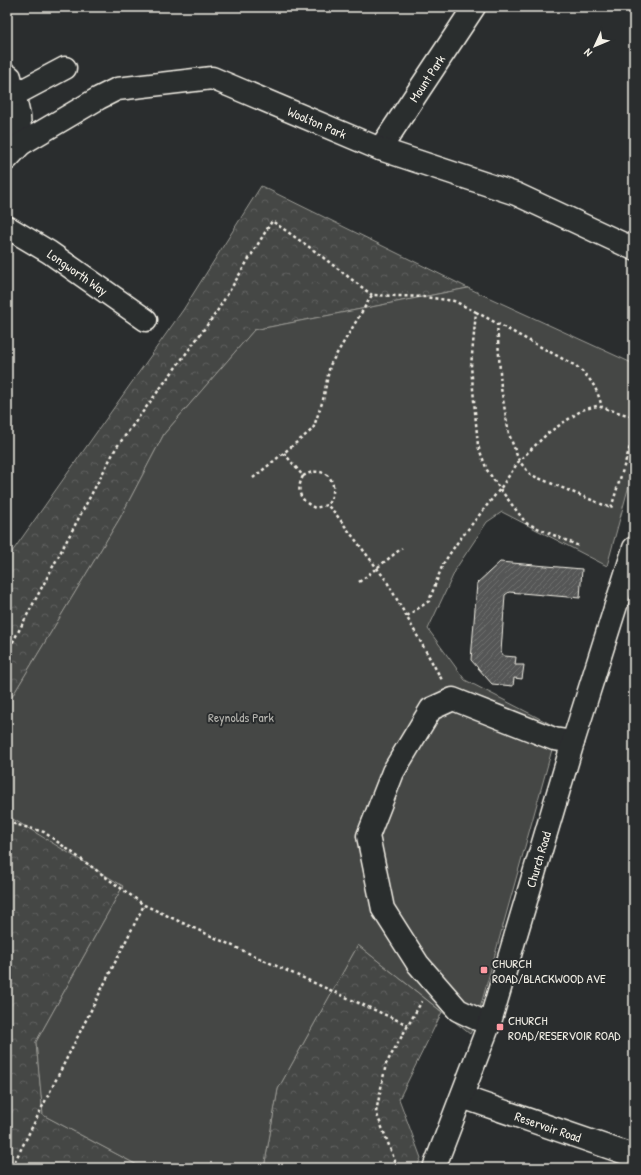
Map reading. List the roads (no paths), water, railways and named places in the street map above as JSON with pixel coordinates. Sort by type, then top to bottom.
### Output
[{"type":"street","name":"Mount Park","points":[[380,149],[474,7]]},
{"type":"street","points":[[14,152],[19,116],[11,85],[65,68]]},
{"type":"street","name":"Woolton Park","points":[[14,152],[99,98],[117,89],[212,78],[380,149],[516,194],[634,249]]},
{"type":"street","name":"Longworth Way","points":[[7,227],[49,252],[146,320]]},
{"type":"street","name":"Church Road","points":[[434,1168],[490,1022],[573,742],[634,548]]},
{"type":"street","points":[[490,1022],[477,1019],[458,1010],[418,964],[383,909],[368,836],[393,772],[431,709],[453,699],[554,739],[573,742]]},
{"type":"street","name":"Reservoir Road","points":[[462,1097],[634,1156]]},
{"type":"place","name":"CHURCH ROAD/BLACKWOOD AVE","points":[[484,970]]},
{"type":"place","name":"CHURCH ROAD/RESERVOIR ROAD","points":[[500,1027]]},
{"type":"park label","name":"Reynolds Park","points":[[241,717]]}]
